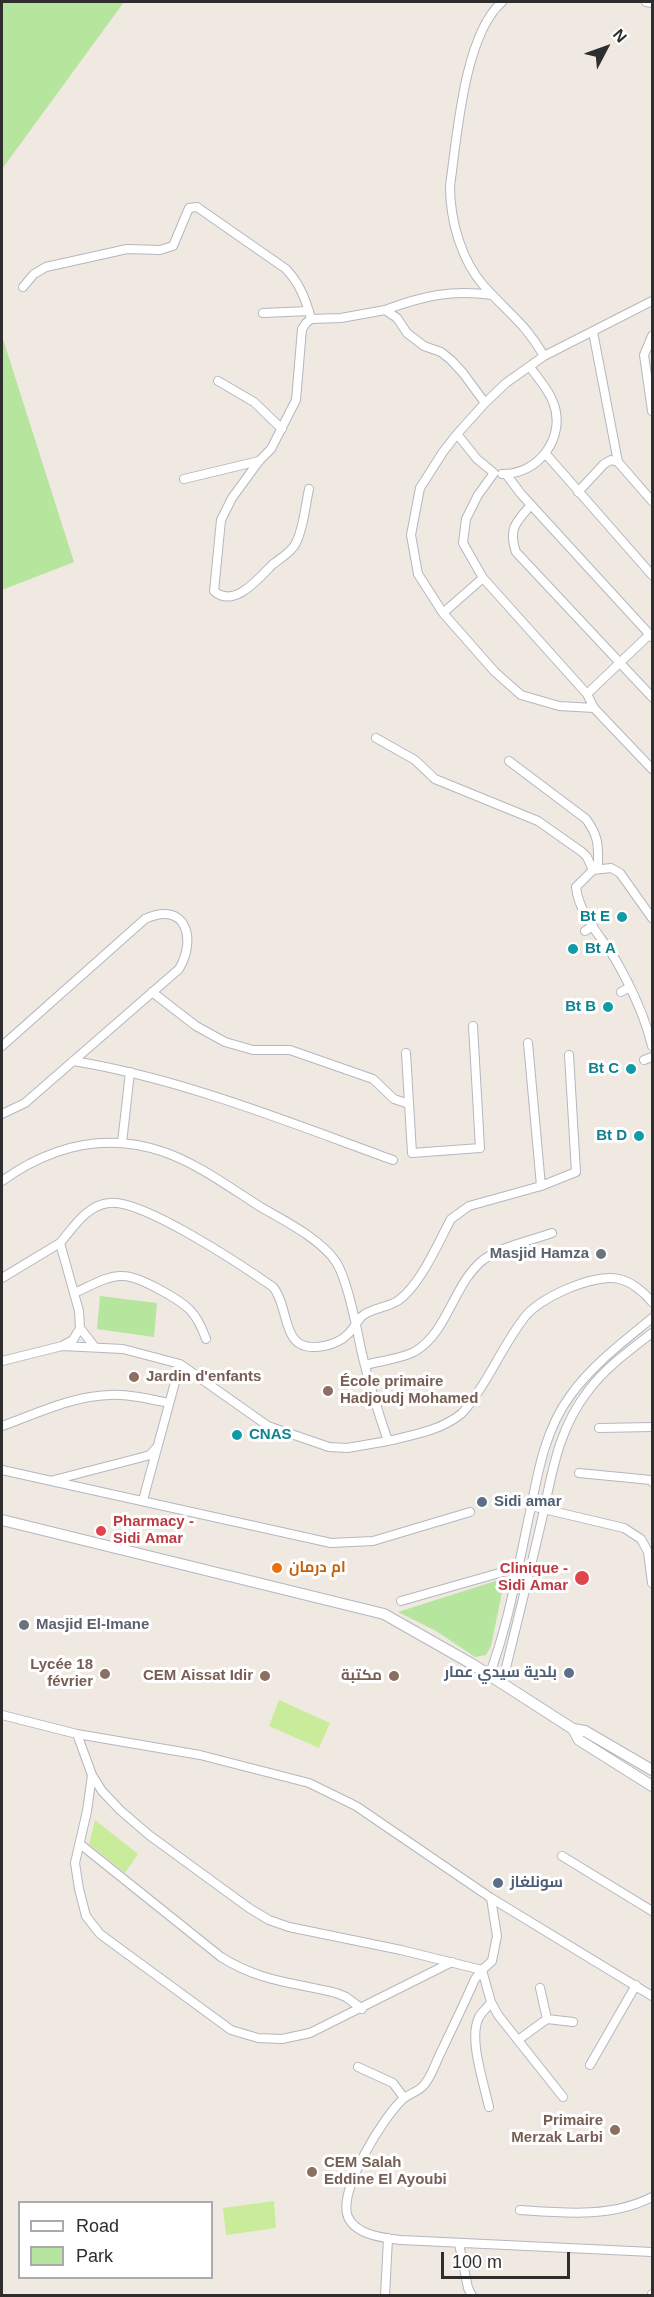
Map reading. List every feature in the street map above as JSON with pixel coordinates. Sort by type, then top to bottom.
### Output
[{"type":"street","points":[[502,2],[488,19],[471,56],[450,186],[450,207],[464,254],[477,278],[525,327],[544,356]]},
{"type":"street","points":[[646,2],[652,3]]},
{"type":"street","points":[[23,287],[34,273],[46,267],[127,249],[160,250],[173,246],[185,215],[189,208],[193,207],[202,210],[286,269],[296,279],[310,315]]},
{"type":"street","points":[[263,313],[341,318],[385,310],[443,292],[493,295]]},
{"type":"street","points":[[594,708],[559,706],[521,695],[495,672],[443,613],[418,574],[411,535],[420,488],[443,452],[484,403],[544,356],[652,301]]},
{"type":"street","points":[[385,310],[397,318],[407,333],[424,346],[441,352],[451,360],[484,403]]},
{"type":"street","points":[[309,489],[301,530],[295,546],[256,582],[239,594],[219,595],[214,591],[221,520],[232,498],[259,460],[271,449],[296,400],[302,329],[310,315]]},
{"type":"street","points":[[593,332],[618,462],[652,501]]},
{"type":"street","points":[[652,336],[644,356],[652,405]]},
{"type":"street","points":[[457,434],[477,459],[494,473],[506,474],[532,466],[553,441],[558,424],[553,401],[530,367]]},
{"type":"street","points":[[218,381],[254,402],[282,429]]},
{"type":"street","points":[[545,453],[652,575]]},
{"type":"street","points":[[184,479],[259,460]]},
{"type":"street","points":[[578,492],[604,464],[611,460],[618,462]]},
{"type":"street","points":[[494,473],[478,495],[466,519],[462,543],[483,578],[587,694],[594,708],[652,769]]},
{"type":"street","points":[[506,474],[531,505],[651,635],[619,662],[587,694]]},
{"type":"street","points":[[531,505],[517,521],[513,530],[511,539],[516,552],[652,697]]},
{"type":"street","points":[[443,613],[483,578]]},
{"type":"street","points":[[376,738],[415,760],[435,779],[538,821],[582,852],[595,870]]},
{"type":"street","points":[[509,761],[586,819],[596,832],[598,843],[595,870]]},
{"type":"street","points":[[652,918],[630,894],[620,873],[611,868],[595,870],[576,887],[578,902],[642,1010],[652,1046]]},
{"type":"street","points":[[2,1046],[145,919],[157,914],[174,914],[181,920],[186,933],[185,958],[179,969],[25,1103],[2,1114]]},
{"type":"street","points":[[585,932],[593,926]]},
{"type":"street","points":[[621,992],[630,987]]},
{"type":"street","points":[[152,992],[196,1026],[225,1042],[253,1050],[280,1049],[373,1078],[394,1099],[409,1104]]},
{"type":"street","points":[[406,1053],[412,1153],[480,1148],[473,1026]]},
{"type":"street","points":[[528,1043],[541,1186]]},
{"type":"street","points":[[2,1278],[60,1243],[83,1216],[97,1206],[120,1203],[135,1206],[193,1237],[273,1287],[281,1298],[295,1341],[310,1348],[339,1342],[356,1326],[363,1315],[399,1300],[411,1288],[451,1219],[459,1211],[469,1206],[541,1186],[576,1172],[569,1055]]},
{"type":"street","points":[[73,1061],[130,1072],[265,1113],[393,1160]]},
{"type":"street","points":[[123,1143],[130,1072]]},
{"type":"street","points":[[2,1181],[25,1164],[56,1152],[96,1142],[123,1143],[164,1152],[185,1161],[296,1228],[336,1262],[388,1441]]},
{"type":"street","points":[[365,1365],[412,1353],[427,1343],[472,1273],[483,1261],[501,1250],[552,1233]]},
{"type":"street","points":[[60,1243],[74,1293],[80,1328],[94,1346]]},
{"type":"street","points":[[74,1293],[111,1277],[134,1278],[178,1301],[190,1310],[199,1322],[206,1339]]},
{"type":"street","points":[[2,1361],[62,1346],[123,1349],[180,1364],[268,1426],[329,1447],[347,1448],[388,1441],[445,1425],[462,1413],[524,1317],[553,1295],[593,1280],[619,1279],[651,1296]]},
{"type":"street","points":[[489,1676],[498,1652],[545,1445],[569,1397],[583,1380],[610,1353],[652,1318]]},
{"type":"street","points":[[62,1346],[73,1340],[80,1328]]},
{"type":"street","points":[[502,1684],[556,1452],[562,1436],[589,1389],[614,1364],[652,1333]]},
{"type":"street","points":[[143,1500],[180,1364]]},
{"type":"street","points":[[2,1426],[94,1396],[112,1394],[169,1403]]},
{"type":"street","points":[[600,1428],[652,1427]]},
{"type":"street","points":[[51,1481],[150,1455],[158,1446]]},
{"type":"street","points":[[2,1470],[332,1543],[376,1540],[470,1512]]},
{"type":"street","points":[[579,1473],[651,1480],[652,1482]]},
{"type":"street","points":[[531,1506],[624,1528],[641,1539],[650,1551],[652,1583]]},
{"type":"street","points":[[2,1520],[384,1614],[502,1684],[573,1730],[579,1740],[652,1786]]},
{"type":"street","points":[[401,1601],[517,1568]]},
{"type":"street","points":[[2,1715],[77,1734],[200,1755],[309,1783],[356,1806],[491,1898],[652,1996]]},
{"type":"street","points":[[573,1730],[585,1731],[652,1770]]},
{"type":"street","points":[[77,1734],[92,1775],[114,1803],[149,1835],[269,1920],[289,1927],[482,1970]]},
{"type":"street","points":[[92,1775],[87,1811],[75,1863],[78,1889],[86,1916],[100,1934],[231,2030],[258,2038],[282,2039],[310,2033],[452,1962]]},
{"type":"street","points":[[80,1844],[221,1957],[237,1967],[268,1980],[336,1993],[346,1997],[362,2009]]},
{"type":"street","points":[[562,1856],[652,1911]]},
{"type":"street","points":[[491,1898],[497,1936],[492,1961],[475,1979],[423,2086],[404,2098],[383,2122],[364,2154],[346,2204],[348,2216],[356,2227],[370,2234],[388,2238],[459,2244],[652,2252]]},
{"type":"street","points":[[482,1970],[491,2002],[498,2015],[563,2097]]},
{"type":"street","points":[[590,2065],[636,1985]]},
{"type":"street","points":[[540,1988],[547,2019]]},
{"type":"street","points":[[489,2107],[476,2037],[479,2018],[491,2002]]},
{"type":"street","points":[[518,2040],[547,2019],[573,2022]]},
{"type":"street","points":[[358,2067],[393,2083],[404,2098]]},
{"type":"street","points":[[520,2210],[558,2213],[605,2211],[652,2197]]},
{"type":"street","points":[[385,2295],[388,2238]]},
{"type":"street","points":[[459,2244],[468,2288],[472,2295]]},
{"type":"green space","points":[[2,2],[124,2],[2,169]]},
{"type":"green space","points":[[2,336],[74,562],[2,590]]},
{"type":"green space","points":[[100,1296],[157,1303],[154,1337],[97,1329]]},
{"type":"green space","points":[[505,1578],[491,1646],[486,1655],[475,1657],[436,1631],[398,1612]]},
{"type":"green space","points":[[279,1700],[330,1723],[319,1748],[269,1726]]},
{"type":"green space","points":[[95,1820],[138,1854],[125,1873],[89,1844]]},
{"type":"green space","points":[[274,2201],[276,2228],[226,2235],[223,2208]]},
{"type":"place","name":"Bt E","points":[[622,917]]},
{"type":"place","name":"Bt A","points":[[573,949]]},
{"type":"place","name":"Bt B","points":[[608,1007]]},
{"type":"place","name":"Bt C","points":[[631,1069]]},
{"type":"place","name":"Bt D","points":[[639,1136]]},
{"type":"place","name":"Masjid Hamza","points":[[601,1254]]},
{"type":"place","name":"Jardin d'enfants","points":[[134,1377]]},
{"type":"place","name":"École primaire Hadjoudj Mohamed","points":[[328,1391]]},
{"type":"place","name":"CNAS","points":[[237,1435]]},
{"type":"place","name":"Sidi amar","points":[[482,1502]]},
{"type":"place","name":"Pharmacy - Sidi Amar","points":[[101,1531]]},
{"type":"place","name":"ام درمان","points":[[277,1568]]},
{"type":"place","name":"Clinique - Sidi Amar","points":[[582,1578]]},
{"type":"place","name":"Masjid El-Imane","points":[[24,1625]]},
{"type":"place","name":"بلدية سيدي عمار","points":[[569,1673]]},
{"type":"place","name":"Lycée 18 février","points":[[105,1674]]},
{"type":"place","name":"CEM Aissat Idir","points":[[265,1676]]},
{"type":"place","name":"مكتبة","points":[[394,1676]]},
{"type":"place","name":"سونلغاز","points":[[498,1883]]},
{"type":"place","name":"Primaire Merzak Larbi","points":[[615,2130]]},
{"type":"place","name":"CEM Salah Eddine El Ayoubi","points":[[312,2172]]}]
